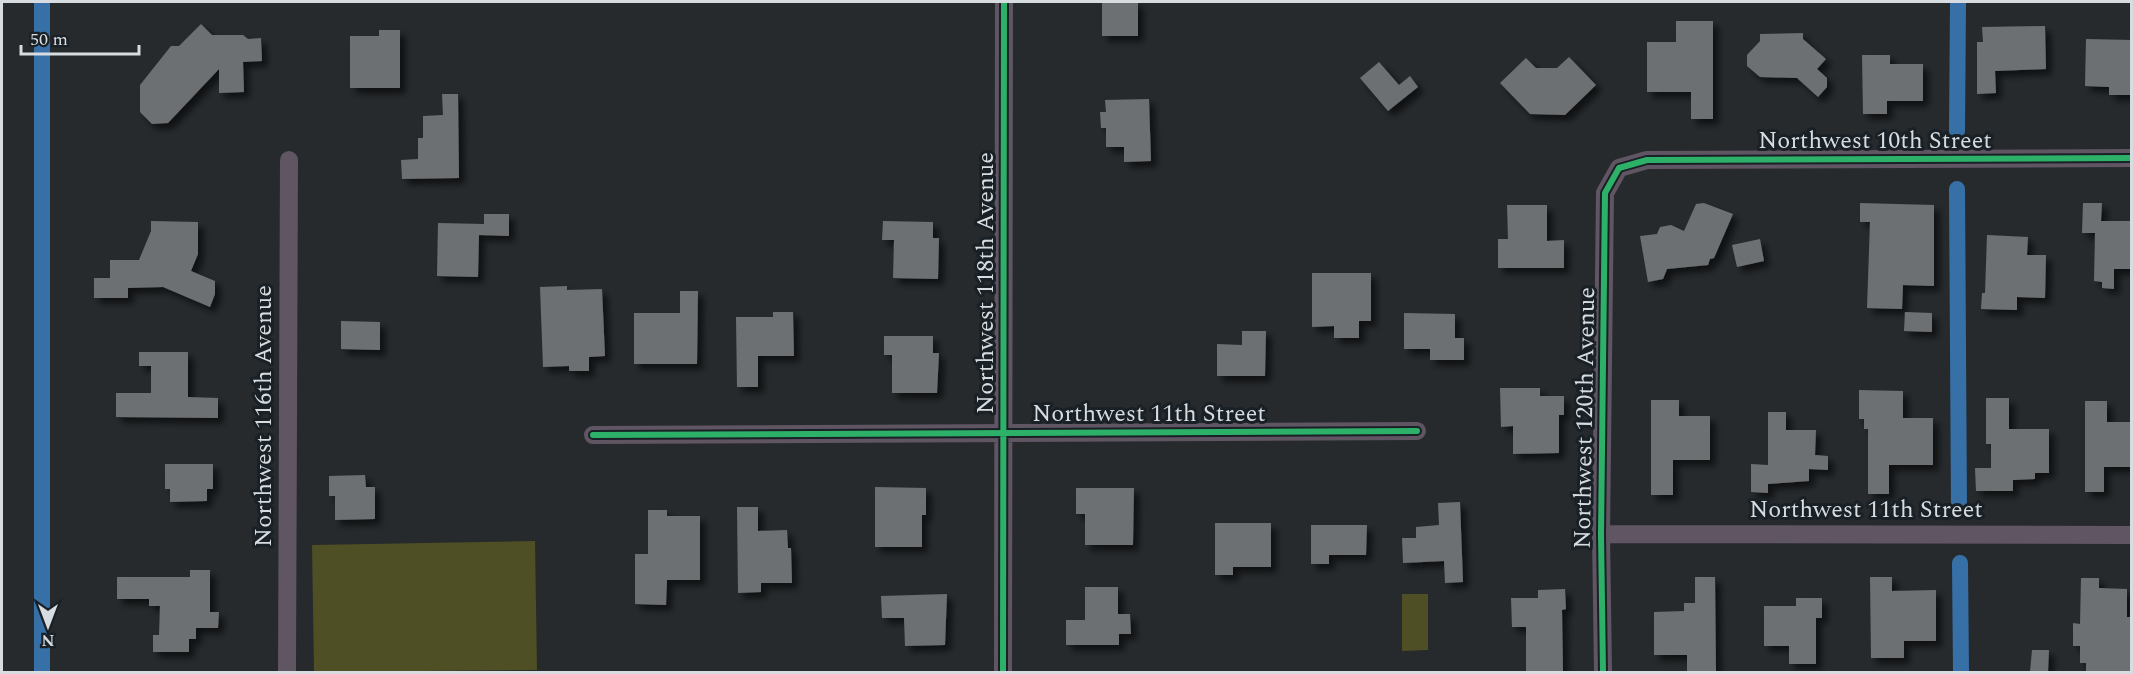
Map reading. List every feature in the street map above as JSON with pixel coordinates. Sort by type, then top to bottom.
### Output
[{"type":"street","name":"Northwest 118th Avenue","points":[[1003,672],[1004,2]]},
{"type":"street","name":"Northwest 10th Street","points":[[1619,168],[1647,160],[2132,158]]},
{"type":"street","name":"Northwest 116th Avenue","points":[[287,672],[289,160]]},
{"type":"street","name":"Northwest 120th Avenue","points":[[1603,672],[1601,534],[1605,193],[1619,168]]},
{"type":"street","name":"Northwest 11th Street","points":[[593,435],[1417,431]]},
{"type":"street","name":"Northwest 11th Street","points":[[1601,534],[2132,535]]},
{"type":"shaded area","points":[[535,541],[537,670],[314,672],[312,545]]},
{"type":"shaded area","points":[[1402,594],[1428,594],[1428,650],[1402,651]]},
{"type":"building","points":[[1102,2],[1138,2],[1138,36],[1102,36]]},
{"type":"building","points":[[1676,21],[1713,21],[1713,119],[1691,119],[1691,92],[1647,92],[1647,42],[1676,42]]},
{"type":"building","points":[[201,24],[212,35],[243,35],[248,39],[261,38],[262,61],[243,62],[244,92],[219,93],[219,69],[168,123],[152,124],[140,112],[140,85],[171,46],[179,46]]},
{"type":"building","points":[[2045,26],[2046,69],[1995,71],[1996,93],[1977,94],[1977,42],[1983,42],[1982,27]]},
{"type":"building","points":[[379,30],[400,30],[400,88],[350,88],[350,36],[379,36]]},
{"type":"building","points":[[1803,33],[1803,39],[1826,59],[1817,69],[1827,78],[1827,87],[1818,97],[1797,78],[1760,77],[1747,66],[1747,55],[1760,41],[1760,34]]},
{"type":"building","points":[[2086,39],[2132,40],[2132,95],[2109,95],[2109,87],[2085,86]]},
{"type":"building","points":[[1862,55],[1890,55],[1890,64],[1923,64],[1923,101],[1887,101],[1887,114],[1863,114]]},
{"type":"building","points":[[1569,57],[1596,85],[1565,115],[1530,114],[1500,83],[1526,58],[1536,68],[1557,68]]},
{"type":"building","points":[[1379,62],[1399,85],[1410,76],[1418,87],[1388,111],[1360,78]]},
{"type":"building","points":[[442,94],[458,94],[459,178],[402,179],[401,160],[418,159],[418,138],[423,138],[423,116],[443,115]]},
{"type":"building","points":[[1149,99],[1151,161],[1124,162],[1124,147],[1106,147],[1106,128],[1101,128],[1100,112],[1106,112],[1105,100]]},
{"type":"building","points":[[1704,203],[1733,214],[1714,258],[1710,259],[1708,265],[1667,269],[1663,279],[1648,282],[1640,236],[1657,234],[1660,227],[1671,225],[1684,231],[1696,204]]},
{"type":"building","points":[[1860,203],[1934,205],[1934,286],[1903,285],[1902,309],[1867,308],[1870,222],[1860,222]]},
{"type":"building","points":[[2083,203],[2102,203],[2101,221],[2132,221],[2132,269],[2114,269],[2114,289],[2102,288],[2102,282],[2094,281],[2095,233],[2082,233]]},
{"type":"building","points":[[1507,205],[1547,205],[1547,241],[1564,240],[1564,268],[1498,268],[1498,239],[1508,239]]},
{"type":"building","points":[[484,214],[509,214],[509,236],[479,235],[478,277],[437,276],[438,223],[484,224]]},
{"type":"building","points":[[151,221],[198,222],[198,254],[191,271],[215,281],[215,294],[210,307],[163,287],[128,288],[128,298],[94,298],[94,278],[110,278],[110,260],[139,260],[151,231]]},
{"type":"building","points":[[883,221],[933,222],[933,238],[939,238],[938,279],[893,278],[894,240],[882,240]]},
{"type":"building","points":[[1987,235],[2028,237],[2027,255],[2046,255],[2045,298],[2017,297],[2017,310],[1981,309],[1982,293],[1985,293]]},
{"type":"building","points":[[1760,239],[1764,261],[1737,267],[1732,245]]},
{"type":"building","points":[[1312,273],[1371,273],[1371,321],[1359,321],[1359,338],[1334,338],[1334,326],[1312,327]]},
{"type":"building","points":[[567,286],[567,290],[602,289],[605,356],[589,357],[589,371],[569,371],[569,366],[543,367],[540,287]]},
{"type":"building","points":[[680,291],[698,291],[697,364],[634,364],[634,313],[680,313]]},
{"type":"building","points":[[773,312],[793,312],[794,356],[758,356],[758,387],[737,387],[736,317],[773,317]]},
{"type":"building","points":[[1905,312],[1932,313],[1932,332],[1904,331]]},
{"type":"building","points":[[1404,313],[1455,314],[1455,338],[1464,338],[1464,360],[1430,360],[1430,349],[1404,349]]},
{"type":"building","points":[[341,321],[380,322],[380,350],[341,349]]},
{"type":"building","points":[[1242,331],[1266,331],[1265,376],[1217,376],[1217,344],[1242,345]]},
{"type":"building","points":[[884,336],[933,336],[933,353],[939,353],[937,393],[892,393],[892,355],[884,355]]},
{"type":"building","points":[[139,352],[188,352],[188,397],[218,398],[218,418],[116,417],[116,393],[151,393],[151,366],[139,366]]},
{"type":"building","points":[[1500,388],[1540,388],[1540,396],[1564,396],[1564,415],[1559,415],[1559,453],[1513,454],[1513,426],[1501,427]]},
{"type":"building","points":[[1859,390],[1903,391],[1903,418],[1933,418],[1933,465],[1889,465],[1889,494],[1868,494],[1868,429],[1864,429],[1864,419],[1859,419]]},
{"type":"building","points":[[1986,398],[2009,398],[2009,429],[2049,429],[2049,473],[2035,473],[2035,479],[2013,480],[2013,491],[1976,491],[1975,468],[1991,468],[1991,444],[1986,444]]},
{"type":"building","points":[[1651,400],[1679,400],[1679,416],[1710,416],[1710,460],[1673,460],[1673,495],[1651,495]]},
{"type":"building","points":[[2085,401],[2107,401],[2107,422],[2132,422],[2132,467],[2104,467],[2104,492],[2085,492]]},
{"type":"building","points":[[1768,412],[1786,412],[1786,430],[1816,430],[1815,455],[1828,456],[1828,470],[1809,469],[1809,481],[1768,484],[1768,493],[1751,492],[1751,464],[1768,465]]},
{"type":"building","points":[[165,464],[213,464],[213,489],[207,489],[207,501],[170,502],[170,489],[165,489]]},
{"type":"building","points":[[365,475],[366,487],[375,487],[375,519],[335,520],[335,496],[329,496],[329,476]]},
{"type":"building","points":[[875,487],[926,488],[926,515],[922,515],[922,547],[875,547]]},
{"type":"building","points":[[1076,488],[1134,488],[1133,545],[1085,545],[1085,514],[1076,514]]},
{"type":"building","points":[[1460,502],[1463,582],[1445,583],[1444,561],[1403,563],[1402,538],[1416,538],[1416,527],[1439,525],[1438,503]]},
{"type":"building","points":[[737,507],[758,507],[758,531],[787,530],[788,548],[791,548],[792,583],[761,583],[761,592],[738,593]]},
{"type":"building","points":[[648,510],[667,510],[667,516],[700,516],[700,580],[667,580],[666,605],[635,604],[635,554],[648,554]]},
{"type":"building","points":[[1215,523],[1271,523],[1271,567],[1233,567],[1233,575],[1215,575]]},
{"type":"building","points":[[1311,525],[1367,525],[1366,555],[1329,555],[1329,564],[1311,564]]},
{"type":"building","points":[[190,570],[210,570],[210,612],[219,612],[218,628],[196,628],[196,639],[189,639],[189,652],[153,652],[153,635],[159,635],[160,606],[149,606],[149,599],[117,599],[117,577],[190,577]]},
{"type":"building","points":[[1695,577],[1715,577],[1716,672],[1687,672],[1687,655],[1654,655],[1654,612],[1684,611],[1684,603],[1695,603]]},
{"type":"building","points":[[1870,577],[1892,577],[1892,591],[1936,590],[1936,641],[1904,641],[1904,658],[1871,658]]},
{"type":"building","points":[[2081,578],[2099,578],[2099,588],[2127,589],[2127,617],[2132,617],[2132,672],[2086,672],[2086,663],[2080,663],[2080,646],[2073,646],[2073,623],[2080,624]]},
{"type":"building","points":[[1085,587],[1118,587],[1118,614],[1130,614],[1131,634],[1119,634],[1119,645],[1066,645],[1066,620],[1085,620]]},
{"type":"building","points":[[1565,589],[1566,609],[1562,610],[1563,671],[1526,671],[1526,627],[1512,627],[1511,598],[1538,598],[1538,590]]},
{"type":"building","points":[[947,594],[945,645],[905,646],[904,618],[882,618],[881,596]]},
{"type":"building","points":[[1796,598],[1822,598],[1822,618],[1816,618],[1816,664],[1789,664],[1789,646],[1764,646],[1764,606],[1796,606]]},
{"type":"building","points":[[2032,650],[2049,650],[2048,672],[2030,672]]},
{"type":"waterway","points":[[42,2],[42,672]]},
{"type":"waterway","points":[[1957,131],[1958,2]]},
{"type":"waterway","points":[[1957,189],[1959,509]]},
{"type":"waterway","points":[[1960,563],[1961,672]]},
{"type":"cycle path","points":[[1003,672],[1004,2]]},
{"type":"cycle path","points":[[1603,672],[1601,534],[1605,193],[1619,168],[1647,160],[2132,158]]},
{"type":"cycle path","points":[[593,435],[1417,431]]}]
